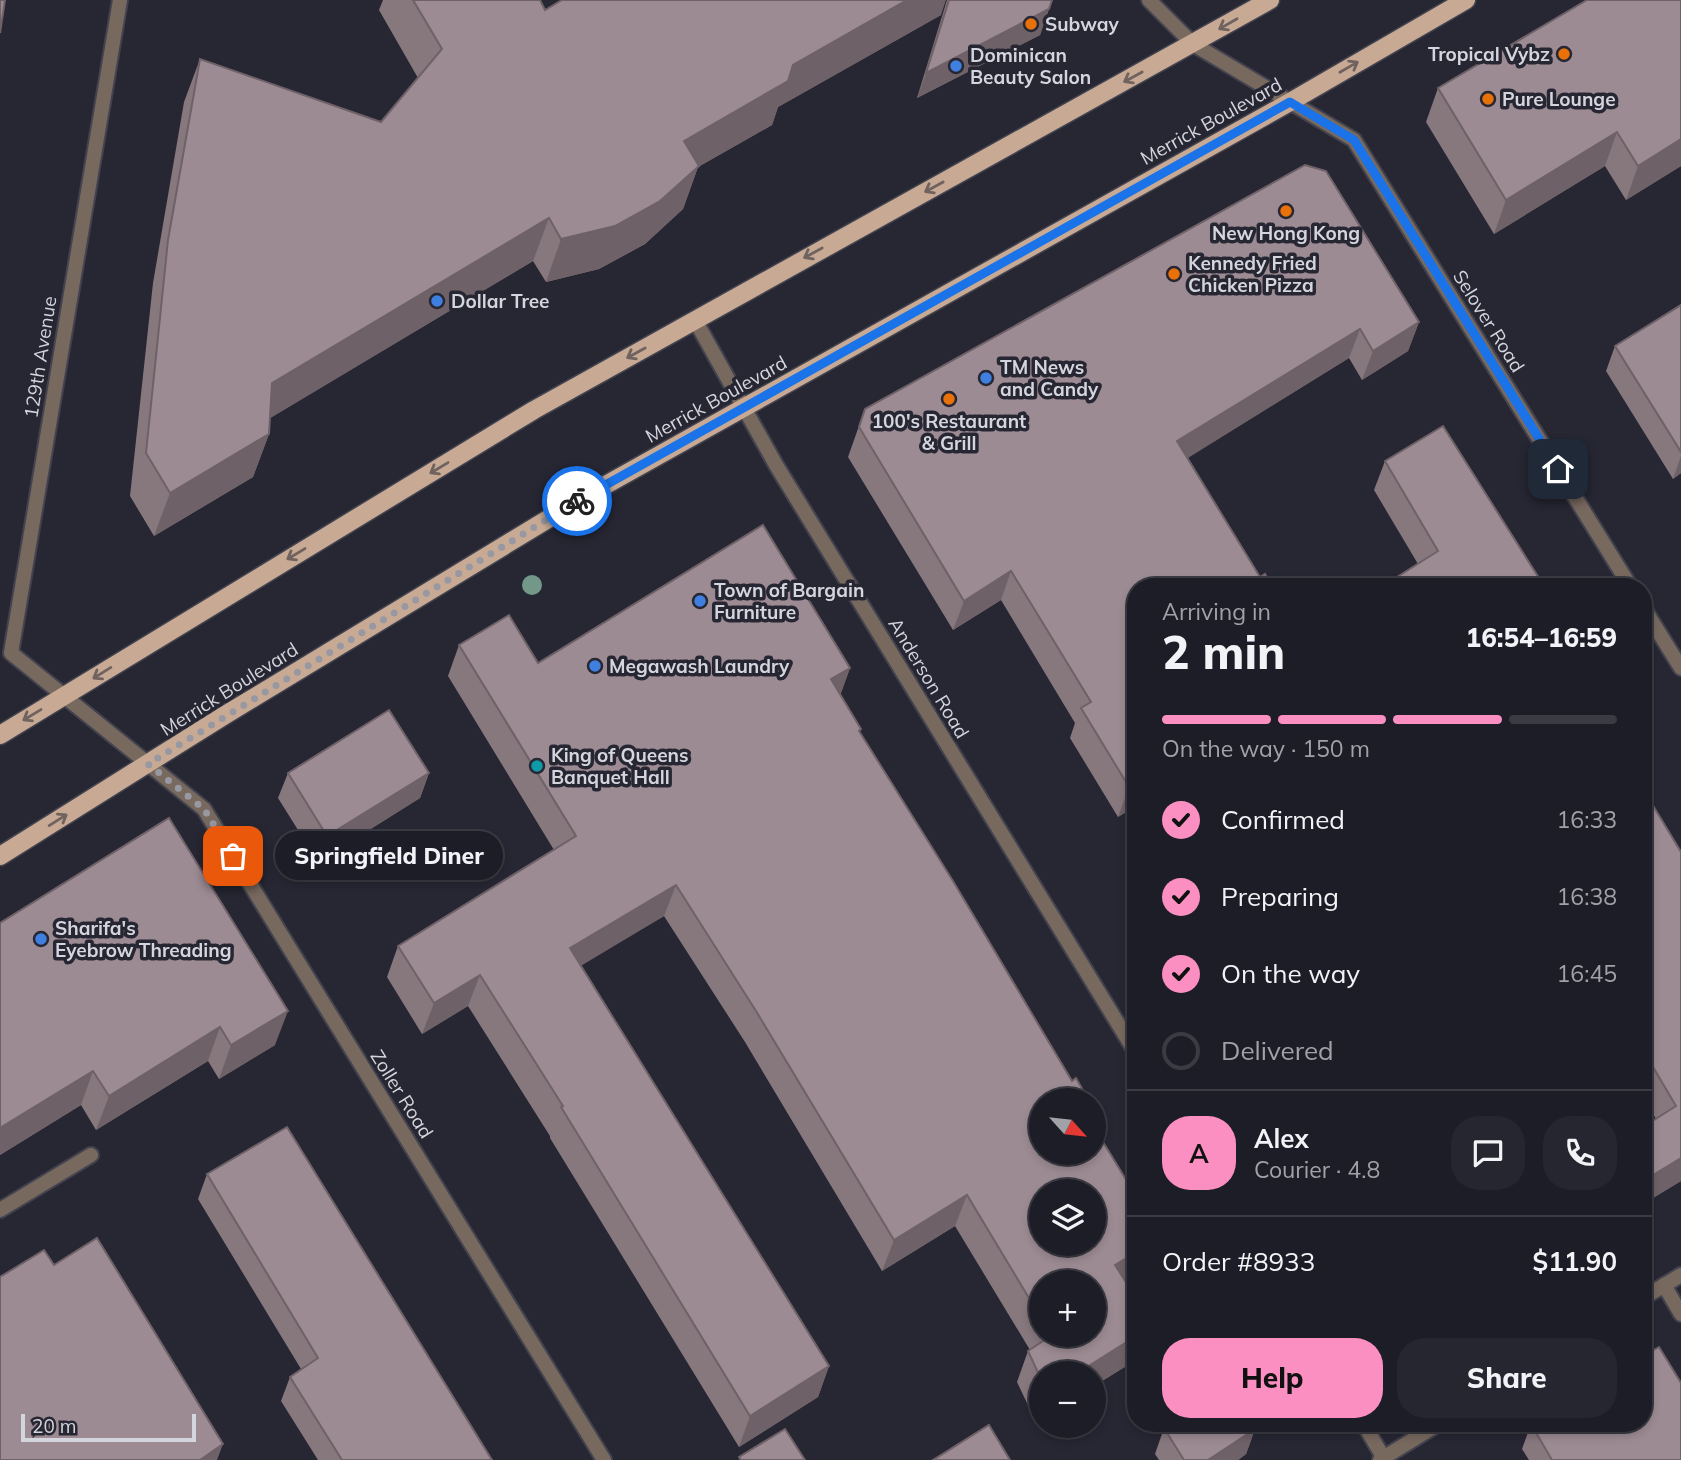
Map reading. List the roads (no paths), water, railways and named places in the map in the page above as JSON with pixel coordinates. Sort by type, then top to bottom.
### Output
[{"type":"main road","points":[[0,735],[534,410],[1270,0]]},
{"type":"main road","name":"Merrick Boulevard","points":[[0,856],[574,503],[1290,102],[1466,0]]},
{"type":"street","name":"129th Avenue","points":[[64,696],[11,653],[120,0]]},
{"type":"street","name":"Selover Road","points":[[1149,0],[1193,44],[1354,140],[1625,578]]},
{"type":"street","name":"Anderson Road","points":[[695,320],[799,502],[1127,1038]]},
{"type":"street","points":[[1652,621],[1681,668]]},
{"type":"street","name":"Zoller Road","points":[[64,696],[204,809],[604,1460]]},
{"type":"street","points":[[0,1210],[91,1156]]},
{"type":"street","points":[[1652,1292],[1681,1275]]},
{"type":"street","points":[[1664,1285],[1681,1314]]},
{"type":"street","points":[[1368,1432],[1383,1459],[1426,1432]]},
{"type":"place","name":"Subway","points":[[1031,24]]},
{"type":"place","name":"Tropical Vybz","points":[[1564,54]]},
{"type":"place","name":"Dominican Beauty Salon","points":[[956,66]]},
{"type":"place","name":"Pure Lounge","points":[[1488,99]]},
{"type":"place","name":"New Hong Kong","points":[[1286,211]]},
{"type":"place","name":"Kennedy Fried Chicken Pizza","points":[[1174,274]]},
{"type":"place","name":"Dollar Tree","points":[[437,301]]},
{"type":"place","name":"TM News and Candy","points":[[986,378]]},
{"type":"place","name":"100's Restaurant & Grill","points":[[949,399]]},
{"type":"place","name":"Town of Bargain Furniture","points":[[700,601]]},
{"type":"place","name":"Megawash Laundry","points":[[595,666]]},
{"type":"place","name":"King of Queens Banquet Hall","points":[[537,766]]},
{"type":"place","name":"Springfield Diner","points":[[233,856]]},
{"type":"place","name":"Sharifa's Eyebrow Threading","points":[[41,939]]}]
